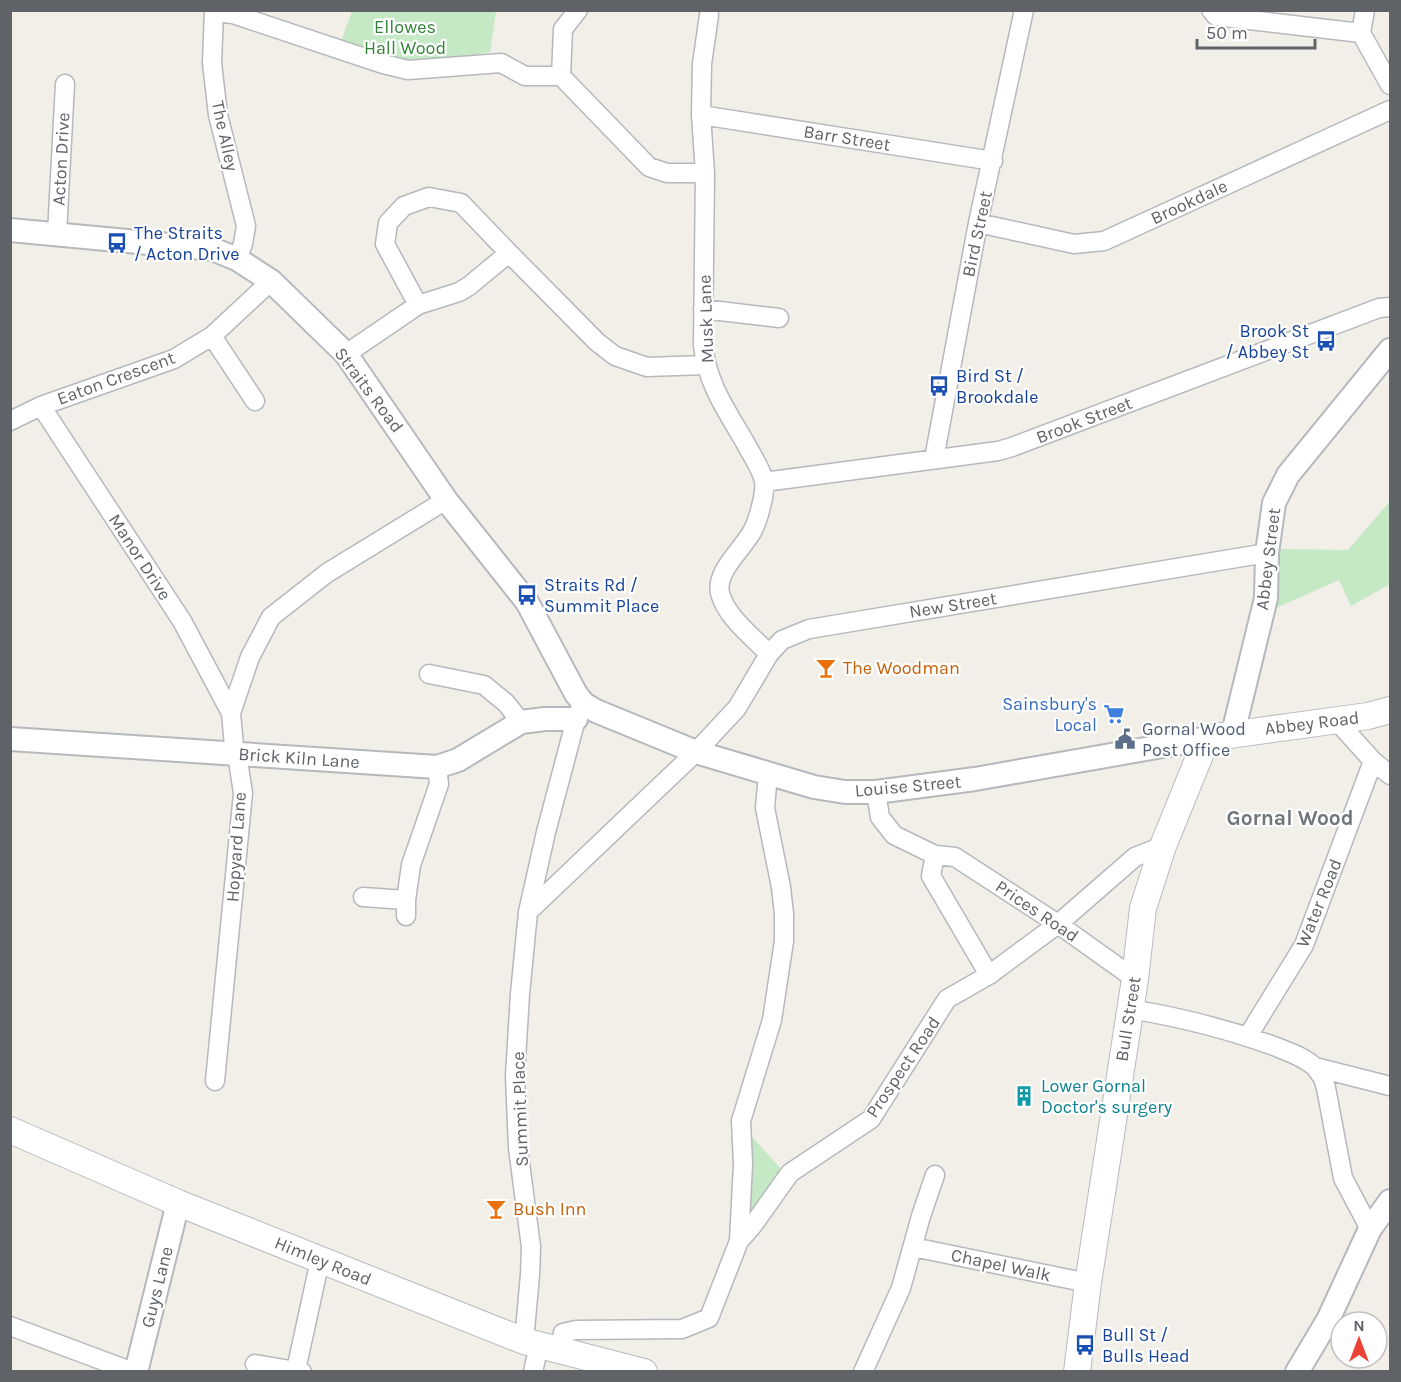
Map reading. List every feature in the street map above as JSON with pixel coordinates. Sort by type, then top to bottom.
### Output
[{"type":"main road","name":"Abbey Road","points":[[1233,734],[1337,721],[1390,710]]},
{"type":"main road","points":[[1208,738],[1233,734]]},
{"type":"main road","name":"Bull Street","points":[[1077,1371],[1088,1283],[1135,979],[1143,908],[1163,846],[1208,738]]},
{"type":"main road","name":"Himley Road","points":[[10,1130],[178,1203],[540,1345],[644,1371]]},
{"type":"street","points":[[561,76],[563,29],[578,10]]},
{"type":"street","name":"Bird Street","points":[[934,459],[978,223],[1024,10]]},
{"type":"street","points":[[1211,10],[1216,16],[1361,33]]},
{"type":"street","points":[[1365,10],[1361,33],[1390,85]]},
{"type":"street","points":[[214,11],[233,14],[383,64],[408,70],[501,63],[525,76],[561,76],[649,167],[667,173],[705,173]]},
{"type":"street","name":"The Alley","points":[[214,11],[212,63],[218,115],[246,226],[243,244],[237,259]]},
{"type":"street","name":"Musk Lane","points":[[709,15],[702,64],[701,116],[705,173],[703,309],[705,365],[712,385],[757,464],[764,482]]},
{"type":"street","name":"Acton Drive","points":[[57,234],[65,84]]},
{"type":"street","name":"Brookdale","points":[[978,223],[1074,244],[1104,241],[1390,110]]},
{"type":"street","name":"Barr Street","points":[[701,116],[993,161]]},
{"type":"street","points":[[418,306],[385,244],[388,223],[404,206],[429,197],[461,203],[597,342],[615,356],[647,367],[705,365]]},
{"type":"street","name":"Straits Road","points":[[10,230],[212,249],[237,259],[271,281],[346,354],[446,500],[527,602],[576,694],[580,712]]},
{"type":"street","points":[[346,354],[418,306],[459,292],[469,286],[509,253]]},
{"type":"street","name":"Eaton Crescent","points":[[10,421],[41,406],[174,359],[212,336],[271,281]]},
{"type":"street","name":"Brook Street","points":[[764,482],[998,451],[1379,308],[1390,307]]},
{"type":"street","points":[[703,309],[779,318]]},
{"type":"street","points":[[212,336],[255,401]]},
{"type":"street","name":"Abbey Street","points":[[1233,734],[1266,598],[1267,553],[1274,503],[1288,475],[1390,350]]},
{"type":"street","name":"Manor Drive","points":[[41,406],[182,621],[231,713]]},
{"type":"street","points":[[764,482],[763,496],[753,530],[721,577],[720,592],[729,611],[769,654]]},
{"type":"street","name":"Hopyard Lane","points":[[215,1081],[243,793],[234,746],[231,713],[250,657],[271,616],[327,573],[446,500]]},
{"type":"street","name":"New Street","points":[[696,752],[737,708],[769,654],[782,640],[808,629],[1267,553]]},
{"type":"street","points":[[429,674],[484,685],[506,702],[521,722]]},
{"type":"street","name":"Louise Street","points":[[580,712],[596,711],[696,752],[814,787],[845,792],[876,792],[975,779],[1208,738]]},
{"type":"street","name":"Brick Kiln Lane","points":[[10,739],[437,767],[458,760],[521,722],[580,712]]},
{"type":"street","name":"Summit Place","points":[[533,1371],[540,1345],[530,1275],[531,1247],[518,1148],[515,1076],[520,994],[528,912],[546,832],[580,712]]},
{"type":"street","points":[[1337,721],[1373,761],[1390,775]]},
{"type":"street","points":[[528,912],[696,752]]},
{"type":"street","name":"Water Road","points":[[1248,1036],[1304,945],[1373,761]]},
{"type":"street","points":[[363,897],[406,908],[411,865],[439,784],[437,767]]},
{"type":"street","points":[[739,1240],[743,1164],[741,1121],[772,1020],[784,941],[781,887],[765,808],[768,774]]},
{"type":"street","name":"Prices Road","points":[[876,792],[880,816],[894,835],[935,855],[955,857],[1058,924],[1135,979]]},
{"type":"street","name":"Prospect Road","points":[[540,1345],[563,1333],[576,1330],[682,1329],[709,1318],[739,1240],[753,1225],[790,1173],[871,1119],[947,999],[988,975],[1058,924],[1136,857],[1163,846]]},
{"type":"street","points":[[935,855],[931,876],[988,975]]},
{"type":"street","points":[[1130,1009],[1166,1015],[1248,1036],[1306,1059],[1315,1066],[1326,1088],[1343,1178],[1370,1229]]},
{"type":"street","points":[[1315,1066],[1390,1086]]},
{"type":"street","points":[[863,1371],[901,1288],[935,1175]]},
{"type":"street","points":[[1297,1371],[1328,1320],[1370,1229],[1390,1201]]},
{"type":"street","name":"Guys Lane","points":[[134,1371],[178,1203]]},
{"type":"street","name":"Chapel Walk","points":[[913,1247],[1088,1283]]},
{"type":"street","points":[[255,1364],[299,1371],[320,1260]]},
{"type":"street","points":[[10,1326],[134,1371]]},
{"type":"green space","name":"Ellowes Hall Wood","points":[[352,11],[496,11],[490,52],[405,66],[339,47]]},
{"type":"green space","points":[[1390,501],[1390,584],[1351,606],[1339,580],[1276,608],[1280,549],[1348,550]]},
{"type":"green space","points":[[748,1132],[782,1170],[753,1214],[747,1211]]},
{"type":"place","name":"The Straits / Acton Drive","points":[[117,243]]},
{"type":"place","name":"Brook St / Abbey St","points":[[1326,341]]},
{"type":"place","name":"Bird St / Brookdale","points":[[939,386]]},
{"type":"place","name":"Straits Rd / Summit Place","points":[[527,595]]},
{"type":"place","name":"The Woodman","points":[[826,668]]},
{"type":"place","name":"Sainsbury's Local","points":[[1114,714]]},
{"type":"place","name":"Gornal Wood Post Office","points":[[1125,739]]},
{"type":"place","name":"Lower Gornal Doctor's surgery","points":[[1024,1096]]},
{"type":"place","name":"Bush Inn","points":[[496,1209]]},
{"type":"place","name":"Bull St / Bulls Head","points":[[1085,1345]]},
{"type":"district","name":"Gornal Wood","points":[[1290,818]]}]
